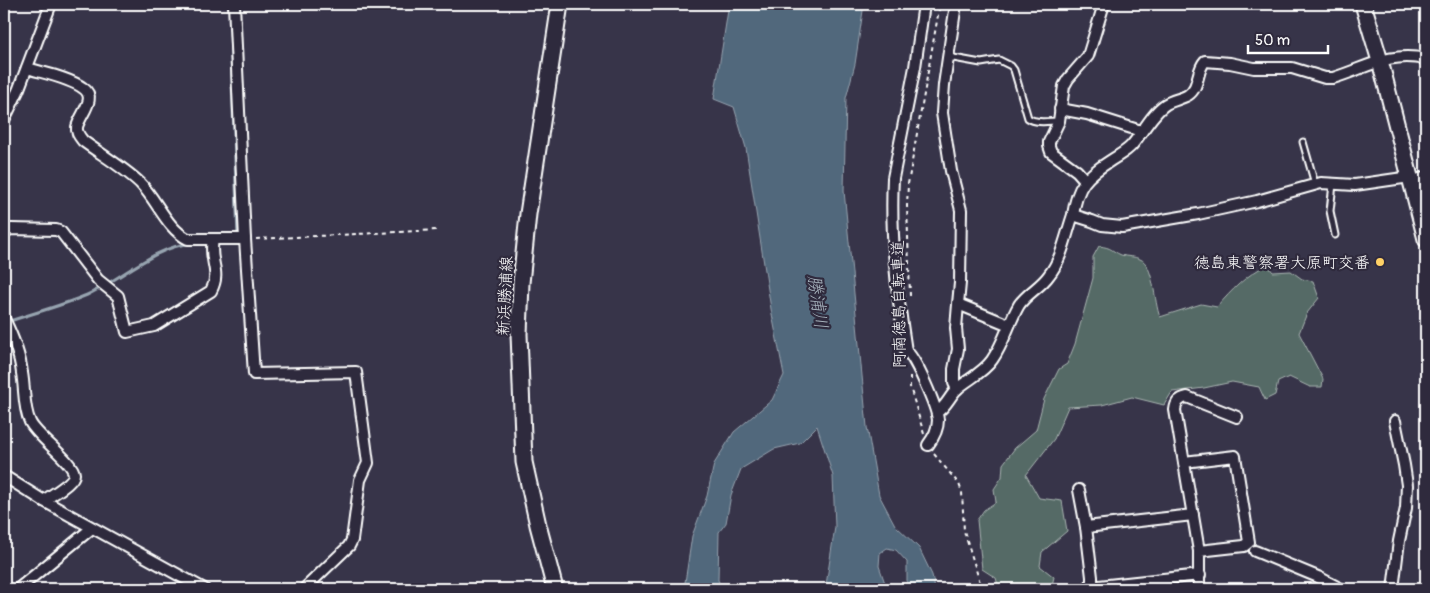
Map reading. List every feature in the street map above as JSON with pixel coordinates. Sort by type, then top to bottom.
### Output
[{"type":"main road","name":"新浜勝浦線","points":[[555,589],[524,462],[519,334],[521,283],[528,214],[560,4]]},
{"type":"main road","points":[[1363,4],[1380,61],[1426,239]]},
{"type":"street","points":[[4,120],[27,68],[51,4]]},
{"type":"street","points":[[234,4],[245,239],[254,374],[356,372],[368,463],[360,480],[352,540],[349,546],[304,589]]},
{"type":"street","points":[[924,4],[915,67],[893,178],[892,196],[896,278],[906,351],[910,353],[937,412],[936,433],[928,445]]},
{"type":"street","points":[[956,4],[944,85],[942,113],[951,171],[961,210],[960,283],[956,328],[958,349],[954,369],[954,383],[957,389]]},
{"type":"street","points":[[1085,180],[1077,171],[1052,152],[1049,142],[1059,121],[1064,86],[1088,56],[1104,4]]},
{"type":"street","points":[[937,412],[942,409],[957,389],[992,360],[1013,316],[1022,302],[1051,273],[1073,215],[1077,194],[1085,180],[1097,168],[1122,153],[1132,144],[1141,131],[1166,104],[1188,95],[1196,85],[1202,64],[1205,61],[1230,63],[1254,68],[1292,68],[1325,78],[1333,78],[1380,61],[1408,56],[1426,59]]},
{"type":"street","points":[[27,68],[77,84],[85,89],[89,95],[88,102],[77,127],[78,134],[83,141],[141,184],[152,196],[180,236],[188,239],[245,239]]},
{"type":"street","points":[[1060,109],[1087,114],[1141,131]]},
{"type":"street","points":[[1073,215],[1102,226],[1128,226],[1256,201],[1321,183],[1355,184],[1411,180],[1426,177]]},
{"type":"street","points":[[4,232],[11,229],[56,230],[61,232],[98,280],[118,296],[127,332],[154,326],[211,291],[216,282],[217,274],[212,256],[213,240]]},
{"type":"street","points":[[958,304],[1010,325]]},
{"type":"street","points":[[4,319],[20,361],[26,410],[30,421],[36,432],[70,465],[74,472],[73,478],[69,482],[44,501]]},
{"type":"street","points":[[1199,589],[1199,551],[1175,410],[1176,404],[1180,398],[1188,397],[1237,417]]},
{"type":"street","points":[[1393,589],[1399,541],[1406,508],[1404,465],[1395,421]]},
{"type":"street","points":[[1184,462],[1235,456],[1249,542],[1244,546],[1199,551]]},
{"type":"street","points":[[4,476],[44,501],[204,589]]},
{"type":"street","points":[[1079,490],[1092,577],[1089,588],[1200,575]]},
{"type":"street","points":[[1086,527],[1192,515]]},
{"type":"street","points":[[18,589],[92,528]]},
{"type":"street","points":[[1255,551],[1318,577],[1341,589]]},
{"type":"lane","points":[[948,57],[981,63],[999,60],[1011,66],[1014,70],[1028,118],[1039,122],[1059,121]]},
{"type":"lane","points":[[1303,142],[1315,184]]},
{"type":"lane","points":[[1334,184],[1330,211],[1334,235]]},
{"type":"path","name":"阿南徳島自転車道","points":[[910,300],[908,184],[940,4]]},
{"type":"path","points":[[245,239],[438,230]]},
{"type":"path","name":"阿南徳島自転車道","points":[[910,353],[910,387],[920,426],[928,445],[938,460],[959,484],[962,492],[964,531],[982,589]]},
{"type":"green space","points":[[1099,246],[1145,262],[1151,276],[1160,317],[1201,304],[1217,307],[1246,278],[1267,265],[1273,272],[1291,271],[1302,279],[1313,281],[1319,298],[1307,313],[1299,333],[1323,379],[1322,387],[1310,387],[1289,377],[1278,382],[1275,395],[1265,400],[1259,387],[1232,382],[1172,392],[1164,405],[1132,397],[1102,405],[1068,407],[1054,439],[1026,475],[1039,498],[1062,501],[1067,531],[1042,552],[1040,566],[1054,577],[1051,589],[999,589],[996,578],[982,569],[977,520],[984,510],[996,502],[994,489],[1002,477],[1003,464],[1015,448],[1036,430],[1044,399],[1059,369],[1067,364],[1075,344],[1093,278],[1093,257]]},
{"type":"water","name":"勝浦川","points":[[729,4],[864,4],[855,64],[846,98],[844,191],[867,427],[879,495],[895,525],[919,548],[932,575],[935,589],[907,589],[907,562],[896,550],[887,548],[880,553],[879,566],[887,589],[870,586],[869,589],[822,589],[826,585],[835,527],[833,476],[817,426],[800,443],[774,449],[741,469],[731,495],[726,523],[719,532],[718,580],[722,589],[684,589],[692,536],[707,496],[714,464],[734,432],[772,400],[784,375],[771,309],[746,148],[734,107],[714,99]]},
{"type":"waterway","points":[[229,4],[238,238]]},
{"type":"waterway","points":[[7,322],[87,295],[165,250],[190,244]]},
{"type":"place","name":"徳島東警察署大原町交番","points":[[1380,262]]}]
